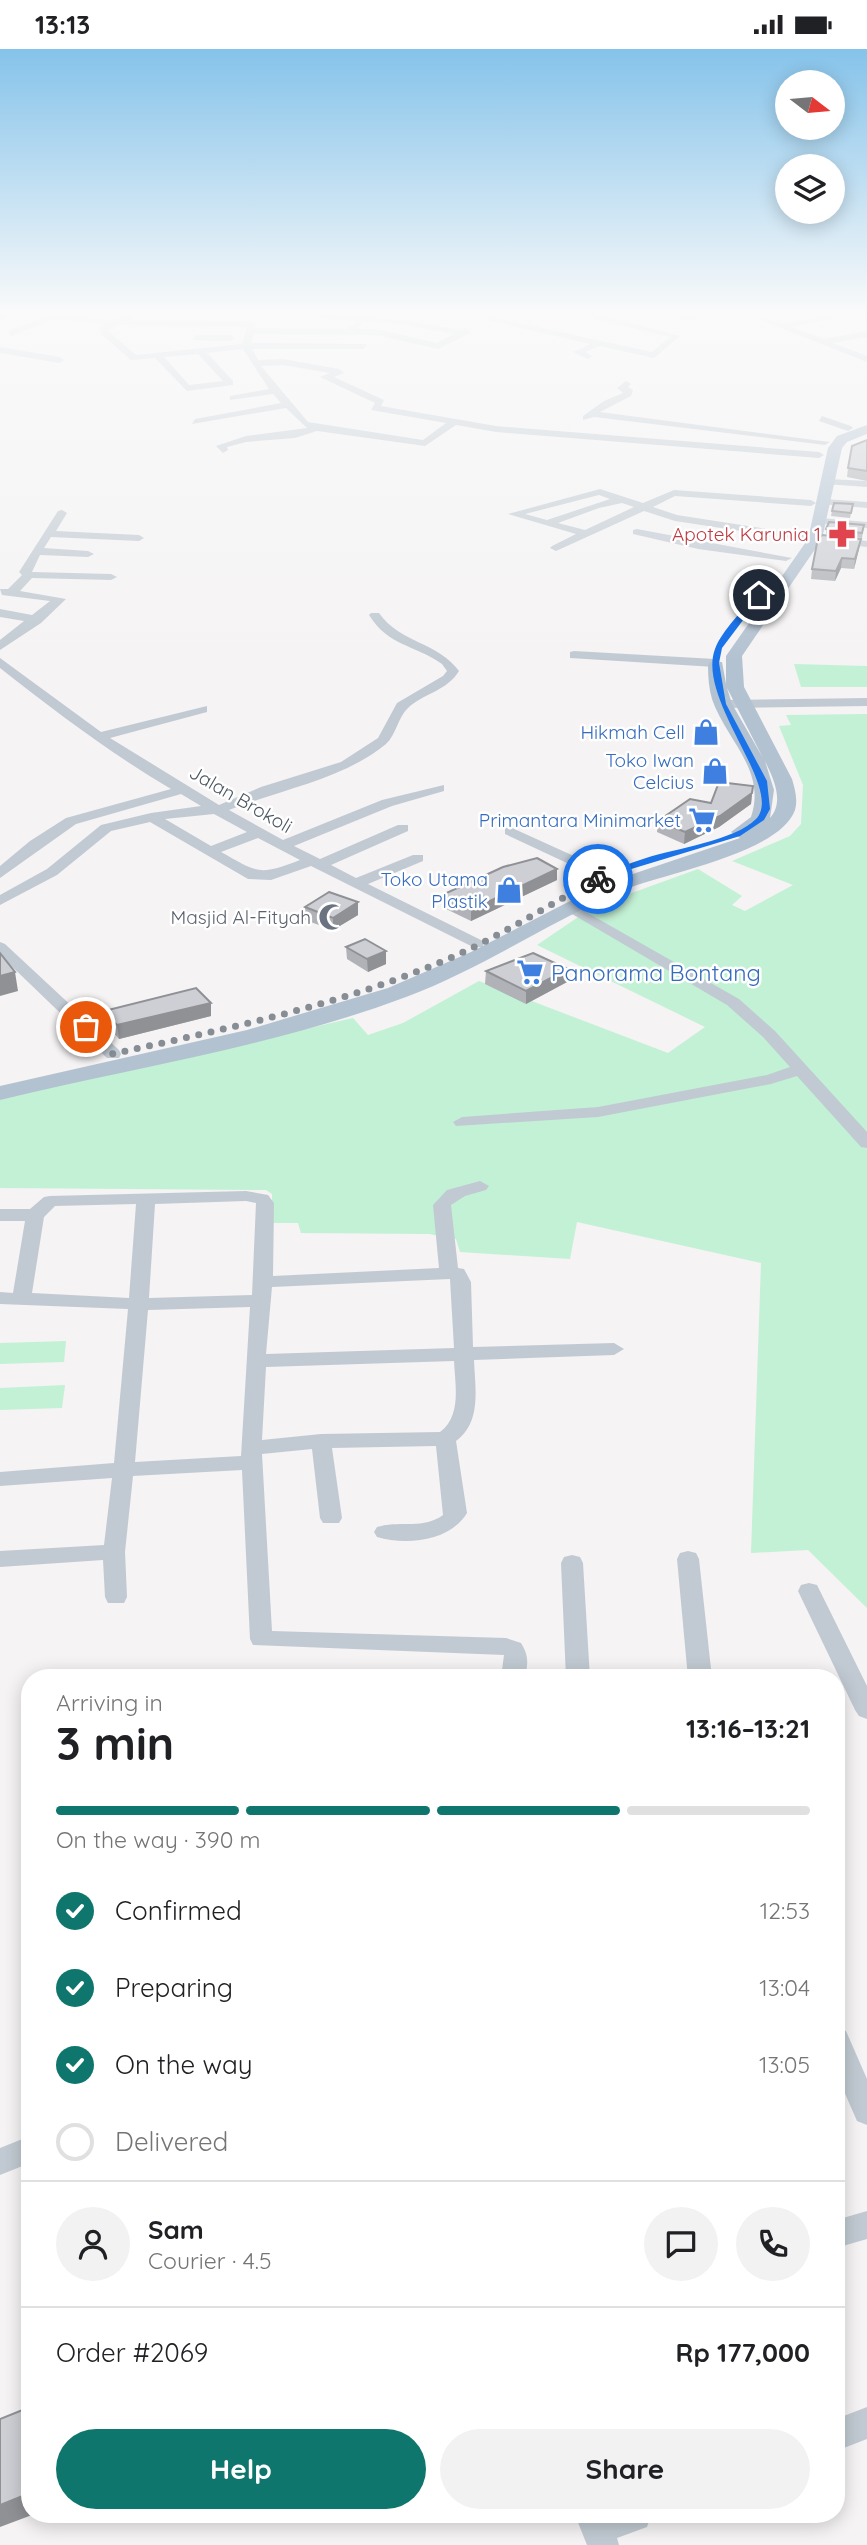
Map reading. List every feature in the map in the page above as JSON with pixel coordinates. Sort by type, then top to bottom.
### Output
[{"type":"main road","points":[[5,1085],[337,1013],[450,971],[645,874],[755,839],[782,817],[787,806],[783,779],[737,708],[734,656],[781,576],[820,521],[818,503],[822,449],[848,428]]},
{"type":"main road","points":[[744,613],[781,576],[786,558],[808,538],[818,503],[829,482],[835,448],[842,439],[867,429]]},
{"type":"main road","points":[[69,1070],[113,1054],[245,1025],[337,999],[398,978],[478,944],[604,876],[737,834],[760,820],[765,809],[763,781],[737,708],[715,663],[719,647]]},
{"type":"street","points":[[223,450],[223,445],[233,442],[270,435],[300,436],[316,427]]},
{"type":"street","points":[[320,427],[425,443],[446,427]]},
{"type":"street","points":[[493,427],[572,435],[822,449]]},
{"type":"street","points":[[572,435],[576,427]]},
{"type":"street","points":[[681,427],[822,449]]},
{"type":"street","points":[[829,482],[867,484]]},
{"type":"street","points":[[587,534],[513,514],[590,492],[608,493],[642,509],[682,519],[867,544]]},
{"type":"street","points":[[556,548],[642,509],[662,497],[680,492],[867,505]]},
{"type":"street","points":[[546,524],[577,512],[623,500]]},
{"type":"street","points":[[577,512],[613,522]]},
{"type":"street","points":[[29,575],[25,571],[62,513]]},
{"type":"street","points":[[820,521],[867,525]]},
{"type":"street","points":[[637,532],[698,546],[786,558]]},
{"type":"street","points":[[48,534],[139,538]]},
{"type":"street","points":[[36,551],[88,554]]},
{"type":"street","points":[[5,592],[29,575],[111,577]]},
{"type":"street","points":[[2,643],[60,599],[5,592]]},
{"type":"street","points":[[0,613],[37,619]]},
{"type":"street","points":[[0,901],[52,872],[106,828],[213,805],[352,761],[388,734],[402,706],[450,677],[453,671],[433,654],[393,638],[379,624],[376,615]]},
{"type":"street","points":[[574,655],[715,663]]},
{"type":"street","name":"Jalan Brokoli","points":[[0,663],[97,737],[187,791],[315,863],[478,944]]},
{"type":"street","points":[[737,708],[867,702]]},
{"type":"street","points":[[737,708],[867,709]]},
{"type":"street","points":[[97,737],[202,709]]},
{"type":"street","points":[[284,845],[387,803],[439,788]]},
{"type":"street","points":[[0,874],[35,844],[71,821],[187,791]]},
{"type":"street","points":[[150,817],[259,877],[315,863],[404,828]]},
{"type":"street","points":[[510,831],[604,876]]},
{"type":"street","points":[[209,851],[261,832]]},
{"type":"street","points":[[355,884],[418,858]]},
{"type":"street","points":[[572,908],[733,1002],[769,1034],[798,1070],[867,1143]]},
{"type":"street","points":[[0,947],[113,1054]]},
{"type":"street","points":[[462,1122],[598,1112],[771,1079],[798,1070]]},
{"type":"street","points":[[449,1271],[442,1205],[445,1198],[480,1186]]},
{"type":"street","points":[[22,1298],[35,1215],[50,1201],[246,1196],[262,1199],[265,1203],[262,1292],[252,1455],[261,1639],[506,1647],[516,1653],[514,1669]]},
{"type":"street","points":[[116,1597],[114,1552],[140,1304],[146,1199]]},
{"type":"street","points":[[0,1215],[35,1215]]},
{"type":"street","points":[[0,1298],[67,1303],[140,1304],[449,1271],[457,1273],[461,1282],[466,1408],[456,1431],[445,1439],[321,1441],[252,1455],[0,1479]]},
{"type":"street","points":[[256,1361],[614,1349]]},
{"type":"street","points":[[385,1532],[438,1529],[452,1521],[456,1513],[445,1439]]},
{"type":"street","points":[[321,1441],[331,1518]]},
{"type":"street","points":[[0,1559],[114,1552]]},
{"type":"street","points":[[688,1559],[699,1669]]},
{"type":"street","points":[[572,1563],[578,1669]]},
{"type":"street","points":[[808,1591],[839,1669]]},
{"type":"street","points":[[846,1687],[867,1710]]},
{"type":"street","points":[[845,2060],[867,2112]]},
{"type":"street","points":[[0,2162],[21,2153]]},
{"type":"street","points":[[845,2231],[867,2225]]},
{"type":"street","points":[[845,2432],[867,2423]]},
{"type":"street","points":[[597,2530],[615,2523]]},
{"type":"green space","points":[[794,664],[867,666],[867,687],[801,687]]},
{"type":"green space","points":[[867,714],[867,1608],[808,1550],[751,1553],[761,1263],[577,1222],[570,1259],[460,1252],[456,1239],[429,1234],[301,1233],[298,1223],[272,1223],[272,1194],[266,1190],[0,1188],[0,1099],[353,1018],[368,1035],[403,1023],[479,981],[668,1053],[705,1027],[537,945],[593,907],[698,869],[742,896],[732,905],[745,911],[793,885],[732,861],[790,836],[801,824],[803,785],[779,726],[791,725],[786,715]]},
{"type":"green space","points":[[66,1341],[64,1362],[0,1364],[0,1343]]},
{"type":"green space","points":[[65,1385],[62,1408],[0,1410],[0,1388]]},
{"type":"building","points":[[867,440],[867,471],[848,468],[852,446]]},
{"type":"building","points":[[834,503],[853,504],[851,513],[832,511]]},
{"type":"building","points":[[829,522],[864,525],[862,533],[826,529]]},
{"type":"building","points":[[822,535],[861,539],[855,559],[842,558],[836,571],[812,569],[817,543]]},
{"type":"building","points":[[719,782],[753,786],[752,793],[720,816],[685,832],[658,821],[690,799],[711,803]]},
{"type":"building","points":[[537,858],[557,869],[471,910],[442,895],[503,867]]},
{"type":"building","points":[[329,892],[358,902],[333,918],[305,907]]},
{"type":"building","points":[[365,939],[386,951],[367,959],[346,947]]},
{"type":"building","points":[[0,953],[15,972],[0,976]]},
{"type":"building","points":[[533,953],[568,969],[526,991],[486,971]]},
{"type":"building","points":[[196,988],[211,1003],[117,1025],[104,1011]]},
{"type":"building","points":[[21,2411],[21,2497],[0,2505],[0,2419]]},
{"type":"way so far","points":[[86,1027],[113,1054],[245,1025],[337,999],[457,954],[598,879]]},
{"type":"place","name":"Apotek Karunia 1","points":[[842,534]]},
{"type":"place","name":"Hikmah Cell","points":[[706,732]]},
{"type":"place","name":"Toko Iwan Celcius","points":[[715,771]]},
{"type":"place","name":"Primantara Minimarket","points":[[702,820]]},
{"type":"place","name":"Toko Utama Plastik","points":[[509,890]]},
{"type":"place","name":"Masjid Al-Fityah","points":[[332,917]]},
{"type":"place","name":"Panorama Bontang","points":[[530,972]]},
{"type":"route","points":[[598,879],[645,861],[737,834],[760,820],[766,797],[763,781],[722,704],[715,663],[719,647],[729,631],[759,595]]}]
